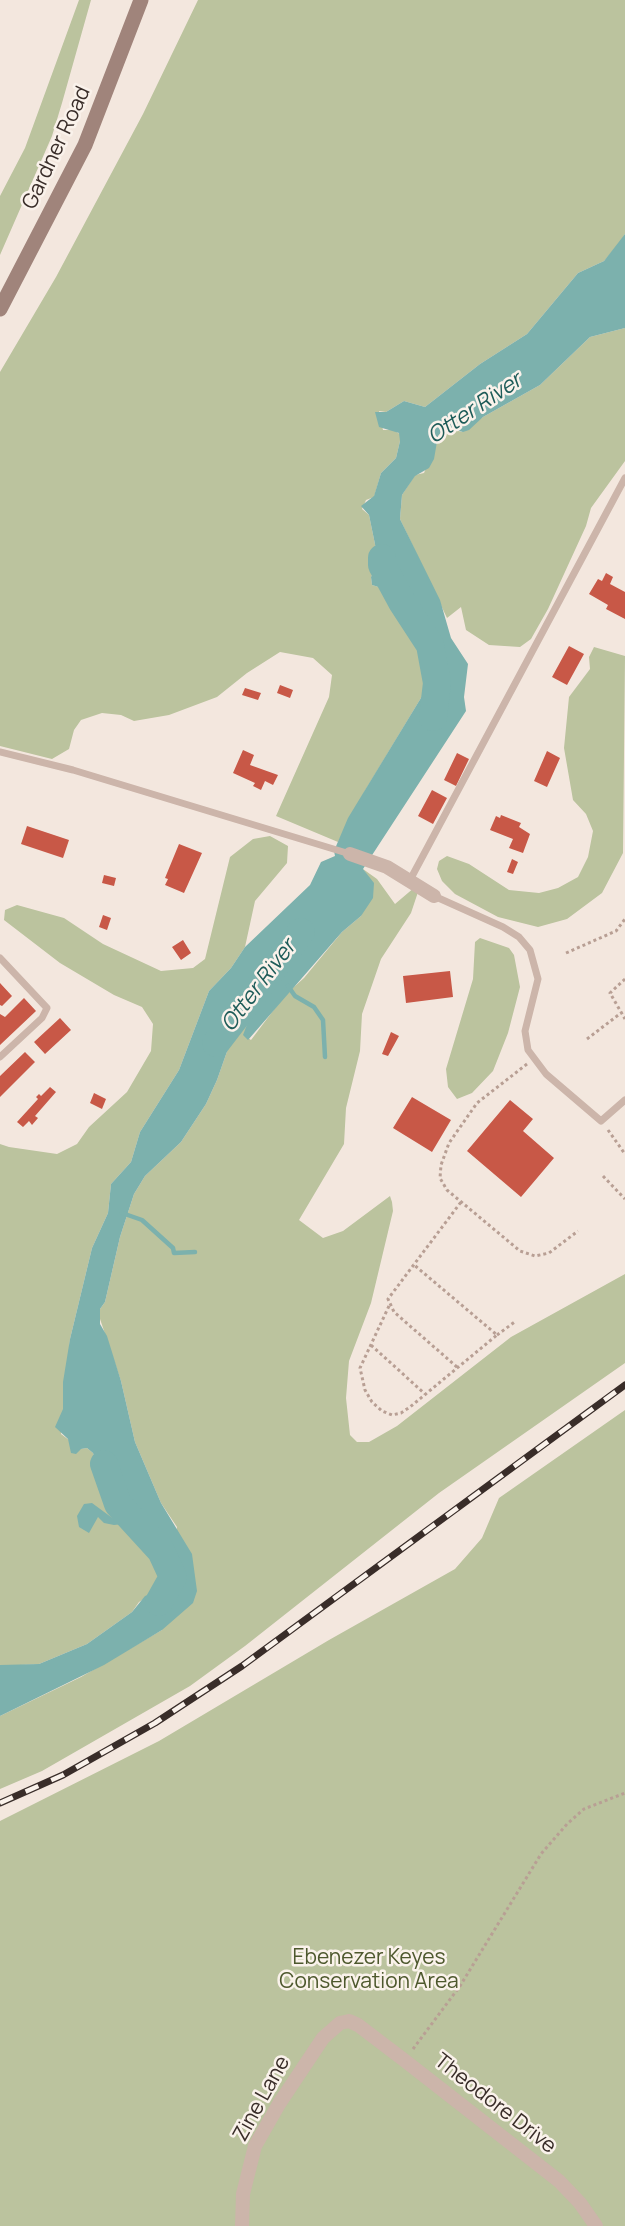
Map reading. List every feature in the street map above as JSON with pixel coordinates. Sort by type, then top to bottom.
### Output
[{"type":"main road","name":"Gardner Road","points":[[0,309],[85,145],[141,0]]},
{"type":"street","points":[[350,854],[387,867],[410,879],[434,896]]},
{"type":"street","name":"Zine Lane","points":[[242,2226],[243,2194],[255,2146],[279,2104],[331,2030],[349,2021],[358,2025]]},
{"type":"street","name":"Theodore Drive","points":[[358,2025],[559,2181],[580,2202],[596,2226]]},
{"type":"lane","points":[[410,879],[625,478]]},
{"type":"lane","points":[[0,752],[73,770],[350,854]]},
{"type":"lane","points":[[434,896],[503,927],[519,938],[530,950],[538,979],[525,1031],[528,1050],[546,1074],[601,1122],[625,1100]]},
{"type":"lane","points":[[0,958],[47,1008],[42,1018],[0,1057]]},
{"type":"path","points":[[566,953],[616,931],[625,919]]},
{"type":"path","points":[[625,979],[610,993],[625,1019]]},
{"type":"path","points":[[587,1038],[621,1013]]},
{"type":"path","points":[[534,1060],[477,1103],[449,1143],[441,1165],[440,1178],[447,1190],[520,1251],[535,1256],[560,1248],[578,1231]]},
{"type":"path","points":[[601,1122],[625,1154]]},
{"type":"path","points":[[603,1176],[625,1199]]},
{"type":"path","points":[[461,1202],[388,1299],[389,1306],[360,1368],[361,1378],[372,1402],[382,1411],[392,1415],[401,1413],[516,1321]]},
{"type":"path","points":[[413,1264],[497,1335]]},
{"type":"path","points":[[389,1306],[458,1367]]},
{"type":"path","points":[[370,1344],[425,1394]]},
{"type":"path","points":[[404,2060],[460,1986],[541,1854],[567,1824],[584,1809],[625,1793]]},
{"type":"green space","points":[[79,0],[91,0],[52,136],[0,255],[0,196],[25,148]]},
{"type":"green space","points":[[198,0],[625,0],[625,234],[620,243],[604,261],[578,273],[527,334],[480,364],[425,407],[404,401],[386,412],[379,411],[383,430],[393,430],[400,434],[400,441],[396,458],[381,473],[374,497],[366,500],[362,509],[369,515],[377,554],[378,563],[371,577],[372,585],[392,591],[411,603],[429,639],[435,662],[433,670],[436,673],[442,669],[441,675],[427,688],[366,789],[338,842],[276,816],[329,697],[332,675],[313,658],[280,652],[247,673],[217,697],[169,715],[134,721],[121,715],[102,713],[81,720],[74,730],[69,749],[52,759],[0,746],[0,372],[56,277],[143,114]]},
{"type":"green space","points":[[625,328],[625,461],[591,508],[586,526],[548,609],[531,639],[520,647],[489,645],[466,630],[461,607],[447,618],[400,519],[402,495],[415,475],[424,473],[442,431],[448,428],[462,432],[483,417],[540,385],[590,337]]},
{"type":"green space","points":[[594,647],[625,656],[623,853],[602,893],[567,919],[538,927],[498,917],[455,894],[442,881],[437,869],[439,861],[447,856],[469,864],[509,890],[539,893],[558,888],[578,877],[588,857],[593,831],[586,814],[573,800],[564,748],[569,697],[590,669],[589,657]]},
{"type":"green space","points":[[270,836],[288,846],[287,863],[255,901],[245,947],[231,968],[209,991],[179,1070],[140,1132],[131,1162],[111,1184],[108,1213],[92,1248],[70,1339],[61,1434],[81,1449],[87,1448],[93,1453],[105,1483],[114,1496],[143,1526],[162,1540],[169,1565],[167,1575],[153,1593],[139,1602],[132,1612],[87,1644],[39,1664],[2,1666],[0,1665],[0,1144],[57,1154],[77,1144],[89,1127],[127,1092],[151,1051],[153,1024],[142,1007],[114,995],[60,963],[4,920],[5,910],[17,905],[64,918],[103,944],[161,971],[193,968],[205,959],[230,857],[253,839]]},
{"type":"green space","points":[[363,869],[377,879],[395,904],[415,887],[418,892],[411,913],[381,959],[362,1014],[360,1051],[346,1108],[344,1144],[299,1220],[323,1238],[343,1231],[390,1196],[392,1202],[393,1211],[371,1303],[349,1361],[346,1398],[350,1435],[357,1442],[369,1442],[397,1426],[511,1337],[625,1274],[625,1363],[439,1493],[245,1646],[190,1686],[42,1771],[0,1789],[0,1716],[81,1677],[162,1630],[177,1527],[161,1503],[135,1442],[121,1381],[99,1316],[100,1309],[105,1302],[120,1237],[134,1194],[145,1176],[181,1142],[206,1104],[217,1080],[249,989],[264,967],[273,959],[282,963],[267,993],[253,1010],[244,1035],[251,1040],[285,995],[304,978],[342,932],[361,916],[369,878]]},
{"type":"green space","points":[[480,938],[509,948],[514,955],[520,987],[508,1033],[493,1071],[472,1093],[457,1099],[448,1087],[446,1069],[473,979],[475,942]]},
{"type":"green space","name":"Ebenezer Keyes Conservation Area","points":[[625,1410],[625,2226],[0,2226],[0,1821],[159,1741],[329,1640],[455,1569],[482,1538],[499,1498]]},
{"type":"water","points":[[625,234],[625,328],[590,337],[540,385],[483,417],[469,430],[463,432],[448,428],[442,431],[438,436],[434,459],[429,468],[415,476],[402,495],[400,519],[440,600],[451,638],[468,664],[464,697],[466,711],[363,869],[374,883],[373,898],[361,916],[342,932],[248,1040],[243,1035],[253,1009],[267,993],[282,963],[273,960],[249,989],[217,1080],[206,1104],[181,1142],[145,1176],[134,1194],[120,1237],[105,1302],[100,1309],[100,1324],[107,1336],[121,1381],[135,1442],[161,1503],[192,1554],[197,1591],[193,1603],[162,1630],[104,1665],[0,1716],[0,1665],[39,1664],[87,1644],[132,1612],[145,1596],[153,1593],[167,1575],[169,1565],[162,1540],[136,1518],[114,1525],[104,1523],[98,1517],[89,1533],[79,1527],[77,1516],[84,1504],[92,1503],[115,1520],[124,1517],[126,1511],[105,1483],[93,1453],[87,1448],[81,1449],[76,1454],[71,1453],[68,1439],[55,1427],[63,1409],[63,1382],[70,1339],[92,1248],[108,1213],[111,1184],[131,1162],[140,1132],[179,1070],[209,991],[231,968],[245,947],[310,885],[321,862],[335,856],[334,851],[348,818],[427,688],[441,675],[441,668],[434,674],[435,662],[429,639],[411,603],[392,591],[372,585],[371,577],[378,563],[377,554],[369,515],[361,506],[374,496],[381,473],[396,458],[400,441],[399,433],[379,427],[375,412],[386,412],[404,401],[425,407],[480,364],[527,334],[578,273],[604,261]]},
{"type":"building","points":[[606,573],[613,577],[610,584],[625,592],[625,619],[606,609],[608,605],[589,594],[598,579],[602,581]]},
{"type":"building","points":[[569,646],[584,654],[567,685],[552,677]]},
{"type":"building","points":[[280,685],[293,690],[290,698],[277,693]]},
{"type":"building","points":[[245,688],[261,693],[258,700],[242,695]]},
{"type":"building","points":[[243,750],[254,755],[250,765],[278,775],[273,785],[265,781],[261,790],[253,786],[255,783],[233,773]]},
{"type":"building","points":[[547,751],[560,758],[547,787],[534,781]]},
{"type":"building","points":[[457,753],[469,759],[456,786],[444,780]]},
{"type":"building","points":[[432,790],[447,798],[433,824],[418,816]]},
{"type":"building","points":[[501,815],[521,823],[519,827],[530,834],[523,853],[509,848],[513,839],[490,830],[496,816],[500,818]]},
{"type":"building","points":[[27,826],[69,840],[63,858],[21,844]]},
{"type":"building","points":[[179,844],[202,853],[184,893],[165,885],[168,879],[165,878]]},
{"type":"building","points":[[512,859],[518,862],[513,874],[507,872]]},
{"type":"building","points":[[104,875],[116,878],[114,886],[102,883]]},
{"type":"building","points":[[103,915],[111,918],[107,930],[99,927]]},
{"type":"building","points":[[183,940],[191,953],[181,960],[172,947]]},
{"type":"building","points":[[450,971],[453,997],[406,1003],[403,976]]},
{"type":"building","points":[[0,983],[12,996],[2,1006],[0,1005]]},
{"type":"building","points":[[24,998],[36,1011],[0,1045],[0,1014],[5,1017]]},
{"type":"building","points":[[60,1018],[71,1030],[45,1054],[34,1042]]},
{"type":"building","points":[[391,1032],[399,1036],[388,1056],[382,1054]]},
{"type":"building","points":[[25,1052],[35,1062],[0,1097],[0,1076]]},
{"type":"building","points":[[50,1087],[56,1092],[35,1116],[38,1118],[32,1125],[29,1121],[23,1127],[17,1122],[38,1099],[36,1097],[39,1094],[41,1096]]},
{"type":"building","points":[[94,1093],[106,1099],[102,1109],[90,1103]]},
{"type":"building","points":[[412,1097],[451,1120],[432,1152],[393,1128]]},
{"type":"building","points":[[510,1100],[533,1119],[523,1131],[554,1158],[521,1197],[467,1151]]},
{"type":"waterway","name":"Otter River","points":[[382,558],[382,565],[402,602],[430,645],[437,683],[433,717]]},
{"type":"waterway","name":"Otter River","points":[[216,1043],[301,932]]},
{"type":"waterway","points":[[288,986],[295,996],[314,1007],[323,1020],[325,1057]]},
{"type":"waterway","points":[[122,1213],[142,1220],[173,1248],[174,1253],[195,1252]]},
{"type":"waterway","name":"Otter River","points":[[104,1464],[118,1504],[161,1551],[173,1577],[159,1602]]},
{"type":"railway","points":[[0,1803],[63,1775],[155,1723],[242,1666],[625,1385]]}]
